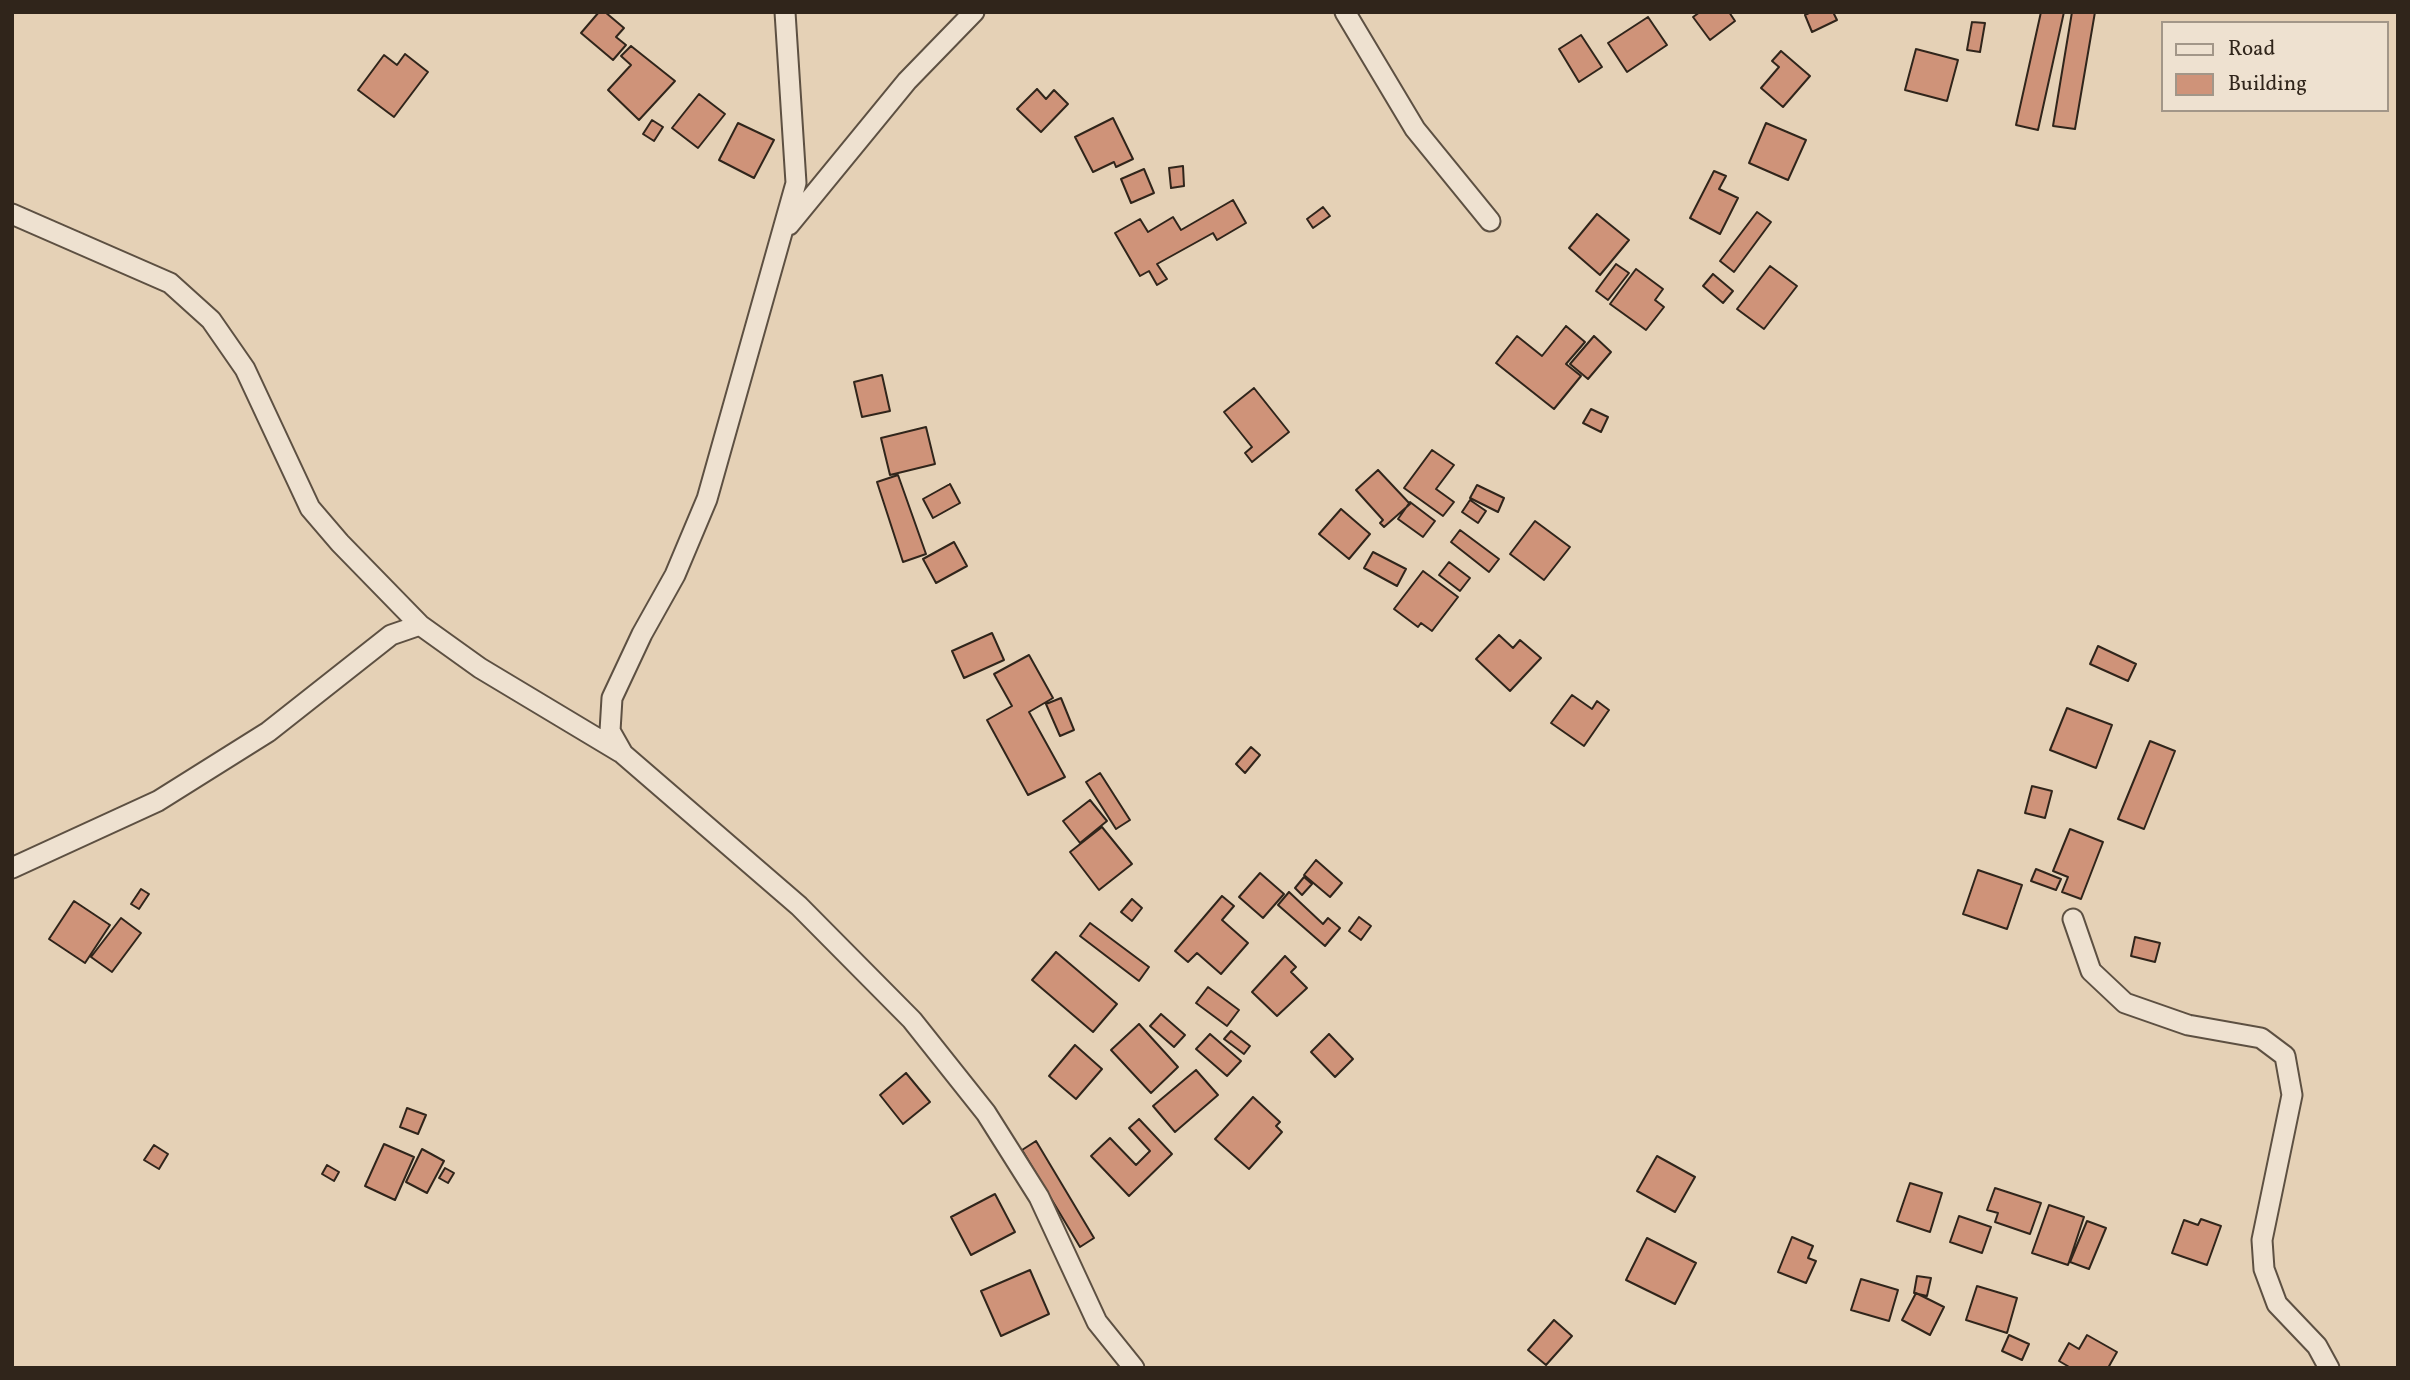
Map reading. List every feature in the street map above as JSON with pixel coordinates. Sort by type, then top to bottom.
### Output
[{"type":"street","points":[[623,754],[610,731],[612,698],[642,634],[675,575],[706,499],[784,233],[796,183],[785,12]]},
{"type":"street","points":[[784,233],[819,185],[906,81],[974,12]]},
{"type":"street","points":[[1345,12],[1415,129],[1490,221]]},
{"type":"street","points":[[12,214],[170,284],[211,320],[245,369],[310,509],[420,625],[480,668],[623,754],[799,906],[912,1020],[993,1124],[1039,1197],[1097,1322],[1134,1368]]},
{"type":"street","points":[[12,868],[158,802],[268,732],[391,635],[420,625]]},
{"type":"street","points":[[2073,919],[2091,971],[2125,1003],[2188,1025],[2261,1038],[2285,1056],[2292,1095],[2262,1240],[2264,1269],[2277,1304],[2317,1346],[2329,1368]]},
{"type":"building","points":[[599,12],[605,12],[624,28],[616,37],[626,45],[613,60],[581,33]]},
{"type":"building","points":[[1700,12],[1729,12],[1735,21],[1710,40],[1693,17]]},
{"type":"building","points":[[1811,12],[1833,12],[1837,20],[1812,32],[1805,15]]},
{"type":"building","points":[[2041,12],[2064,12],[2038,130],[2016,125]]},
{"type":"building","points":[[2072,12],[2095,12],[2075,129],[2053,126]]},
{"type":"building","points":[[1648,17],[1667,45],[1627,72],[1608,43]]},
{"type":"building","points":[[1972,22],[1985,23],[1980,52],[1967,50]]},
{"type":"building","points":[[1581,35],[1602,67],[1579,82],[1559,49]]},
{"type":"building","points":[[631,46],[675,81],[639,120],[608,90],[631,65],[621,56]]},
{"type":"building","points":[[1916,49],[1958,60],[1947,101],[1905,90]]},
{"type":"building","points":[[1781,51],[1810,76],[1783,107],[1761,88],[1779,67],[1772,61]]},
{"type":"building","points":[[405,54],[428,72],[394,117],[358,90],[384,55],[397,65]]},
{"type":"building","points":[[1037,89],[1046,99],[1054,90],[1068,104],[1041,132],[1017,109]]},
{"type":"building","points":[[699,94],[725,114],[698,148],[672,128]]},
{"type":"building","points":[[1113,118],[1133,159],[1116,167],[1114,162],[1093,172],[1075,137]]},
{"type":"building","points":[[652,120],[663,127],[654,141],[643,134]]},
{"type":"building","points":[[738,123],[774,140],[754,178],[719,160]]},
{"type":"building","points":[[1766,123],[1806,140],[1788,180],[1749,163]]},
{"type":"building","points":[[1183,166],[1184,186],[1171,188],[1169,168]]},
{"type":"building","points":[[1144,169],[1154,193],[1131,203],[1121,179]]},
{"type":"building","points":[[1714,171],[1726,176],[1719,189],[1738,198],[1720,234],[1690,218]]},
{"type":"building","points":[[1233,200],[1246,223],[1217,240],[1213,233],[1157,264],[1167,279],[1157,285],[1149,271],[1140,276],[1115,233],[1140,219],[1148,232],[1173,217],[1181,230]]},
{"type":"building","points":[[1323,207],[1330,216],[1313,228],[1307,219]]},
{"type":"building","points":[[1757,212],[1771,222],[1734,272],[1720,261]]},
{"type":"building","points":[[1597,214],[1629,240],[1600,275],[1569,248]]},
{"type":"building","points":[[1616,264],[1629,273],[1608,300],[1596,291]]},
{"type":"building","points":[[1770,266],[1797,286],[1764,329],[1737,309]]},
{"type":"building","points":[[1636,269],[1663,289],[1655,300],[1664,307],[1646,330],[1610,304]]},
{"type":"building","points":[[1713,274],[1733,291],[1723,303],[1703,286]]},
{"type":"building","points":[[1566,326],[1585,342],[1566,364],[1581,376],[1554,409],[1496,363],[1517,336],[1542,356]]},
{"type":"building","points":[[1594,336],[1611,352],[1588,379],[1570,364]]},
{"type":"building","points":[[882,375],[890,411],[862,417],[854,382]]},
{"type":"building","points":[[1254,388],[1289,432],[1252,462],[1245,453],[1252,447],[1224,412]]},
{"type":"building","points":[[1591,409],[1608,417],[1601,432],[1583,423]]},
{"type":"building","points":[[926,427],[935,464],[890,475],[881,438]]},
{"type":"building","points":[[1432,450],[1454,465],[1436,489],[1454,502],[1443,516],[1404,488]]},
{"type":"building","points":[[1378,470],[1410,504],[1384,527],[1380,523],[1383,520],[1356,490]]},
{"type":"building","points":[[898,475],[926,554],[903,562],[877,482]]},
{"type":"building","points":[[950,484],[960,503],[933,518],[923,499]]},
{"type":"building","points":[[1477,485],[1504,498],[1498,512],[1470,498]]},
{"type":"building","points":[[1470,500],[1486,511],[1478,523],[1462,512]]},
{"type":"building","points":[[1410,502],[1435,521],[1423,537],[1398,519]]},
{"type":"building","points":[[1341,509],[1370,534],[1349,559],[1319,534]]},
{"type":"building","points":[[1535,521],[1570,547],[1544,580],[1510,554]]},
{"type":"building","points":[[1460,530],[1499,559],[1489,572],[1451,542]]},
{"type":"building","points":[[954,542],[967,566],[936,583],[923,559]]},
{"type":"building","points":[[1373,552],[1406,569],[1397,586],[1364,568]]},
{"type":"building","points":[[1449,562],[1470,578],[1460,591],[1439,575]]},
{"type":"building","points":[[1423,571],[1458,597],[1432,631],[1421,623],[1418,627],[1394,609]]},
{"type":"building","points":[[992,633],[1004,660],[964,678],[952,651]]},
{"type":"building","points":[[1499,635],[1513,648],[1520,640],[1541,658],[1510,691],[1476,659]]},
{"type":"building","points":[[2098,646],[2136,664],[2128,681],[2090,664]]},
{"type":"building","points":[[1029,655],[1053,698],[1029,712],[1065,777],[1028,795],[987,720],[1012,706],[994,674]]},
{"type":"building","points":[[1572,695],[1592,709],[1597,701],[1609,710],[1584,746],[1551,723]]},
{"type":"building","points":[[1061,698],[1074,730],[1060,736],[1046,704]]},
{"type":"building","points":[[2067,708],[2112,725],[2096,768],[2050,750]]},
{"type":"building","points":[[2150,741],[2175,751],[2144,829],[2118,819]]},
{"type":"building","points":[[1251,747],[1260,755],[1245,773],[1236,764]]},
{"type":"building","points":[[1100,773],[1130,820],[1116,829],[1086,782]]},
{"type":"building","points":[[2032,786],[2052,791],[2045,818],[2025,813]]},
{"type":"building","points":[[1090,800],[1107,821],[1080,843],[1063,821]]},
{"type":"building","points":[[1102,827],[1132,864],[1099,890],[1070,852]]},
{"type":"building","points":[[2070,829],[2103,842],[2081,899],[2062,892],[2068,877],[2053,871]]},
{"type":"building","points":[[1316,860],[1342,883],[1330,897],[1304,875]]},
{"type":"building","points":[[2036,869],[2061,879],[2056,890],[2031,881]]},
{"type":"building","points":[[1978,870],[2022,885],[2007,929],[1963,914]]},
{"type":"building","points":[[1260,873],[1284,894],[1263,918],[1239,897]]},
{"type":"building","points":[[1304,877],[1312,884],[1302,895],[1295,888]]},
{"type":"building","points":[[141,889],[149,894],[139,909],[131,904]]},
{"type":"building","points":[[1289,892],[1323,924],[1328,918],[1340,928],[1325,946],[1278,905]]},
{"type":"building","points":[[1222,896],[1234,906],[1222,920],[1248,943],[1221,974],[1197,953],[1188,962],[1175,951]]},
{"type":"building","points":[[1132,899],[1142,908],[1132,921],[1121,912]]},
{"type":"building","points":[[74,901],[110,925],[85,963],[49,939]]},
{"type":"building","points":[[1359,917],[1371,926],[1361,940],[1349,931]]},
{"type":"building","points":[[121,918],[141,933],[112,972],[91,957]]},
{"type":"building","points":[[1090,923],[1149,967],[1139,981],[1080,936]]},
{"type":"building","points":[[2135,937],[2160,943],[2155,962],[2131,956]]},
{"type":"building","points":[[1056,952],[1117,1004],[1093,1032],[1032,980]]},
{"type":"building","points":[[1285,956],[1296,967],[1291,972],[1307,988],[1277,1016],[1252,992]]},
{"type":"building","points":[[1208,987],[1239,1010],[1227,1026],[1196,1003]]},
{"type":"building","points":[[1161,1014],[1185,1035],[1174,1047],[1150,1026]]},
{"type":"building","points":[[1139,1024],[1178,1067],[1151,1093],[1111,1050]]},
{"type":"building","points":[[1231,1031],[1250,1046],[1244,1054],[1224,1039]]},
{"type":"building","points":[[1210,1034],[1241,1061],[1227,1076],[1196,1049]]},
{"type":"building","points":[[1329,1034],[1353,1059],[1335,1077],[1311,1052]]},
{"type":"building","points":[[1075,1045],[1102,1069],[1076,1099],[1049,1076]]},
{"type":"building","points":[[1196,1070],[1218,1095],[1175,1132],[1153,1106]]},
{"type":"building","points":[[906,1073],[930,1102],[903,1124],[880,1095]]},
{"type":"building","points":[[1253,1097],[1280,1122],[1276,1126],[1282,1132],[1249,1169],[1215,1139]]},
{"type":"building","points":[[407,1108],[426,1115],[418,1134],[400,1127]]},
{"type":"building","points":[[1139,1119],[1172,1154],[1129,1196],[1091,1156],[1110,1138],[1136,1165],[1150,1151],[1129,1128]]},
{"type":"building","points":[[1036,1141],[1094,1238],[1080,1247],[1022,1150]]},
{"type":"building","points":[[384,1144],[414,1157],[395,1200],[365,1186]]},
{"type":"building","points":[[154,1145],[168,1154],[159,1169],[144,1160]]},
{"type":"building","points":[[422,1149],[444,1161],[427,1193],[406,1182]]},
{"type":"building","points":[[1657,1156],[1695,1177],[1675,1212],[1637,1191]]},
{"type":"building","points":[[327,1165],[339,1172],[334,1181],[322,1174]]},
{"type":"building","points":[[445,1168],[454,1173],[448,1183],[439,1178]]},
{"type":"building","points":[[1910,1183],[1942,1193],[1930,1232],[1897,1221]]},
{"type":"building","points":[[1995,1188],[2041,1203],[2030,1234],[1995,1222],[1998,1213],[1987,1210]]},
{"type":"building","points":[[995,1194],[1015,1232],[971,1255],[951,1217]]},
{"type":"building","points":[[2049,1205],[2084,1217],[2068,1265],[2032,1253]]},
{"type":"building","points":[[1959,1216],[1991,1227],[1982,1253],[1950,1242]]},
{"type":"building","points":[[2201,1219],[2221,1226],[2207,1265],[2172,1253],[2184,1220],[2198,1225]]},
{"type":"building","points":[[2087,1221],[2106,1228],[2089,1269],[2070,1262]]},
{"type":"building","points":[[1792,1237],[1813,1246],[1808,1258],[1816,1261],[1806,1283],[1778,1272]]},
{"type":"building","points":[[1647,1238],[1696,1263],[1675,1304],[1626,1280]]},
{"type":"building","points":[[1030,1270],[1049,1314],[1001,1336],[981,1291]]},
{"type":"building","points":[[1917,1276],[1931,1278],[1927,1296],[1914,1293]]},
{"type":"building","points":[[1861,1279],[1898,1290],[1889,1321],[1851,1310]]},
{"type":"building","points":[[1977,1286],[2017,1298],[2007,1333],[1966,1320]]},
{"type":"building","points":[[1916,1293],[1944,1307],[1930,1335],[1902,1320]]},
{"type":"building","points":[[1554,1320],[1572,1336],[1546,1365],[1528,1350]]},
{"type":"building","points":[[2009,1335],[2029,1344],[2022,1360],[2002,1351]]},
{"type":"building","points":[[2087,1335],[2117,1352],[2108,1368],[2071,1368],[2059,1361],[2069,1343],[2079,1349]]}]
